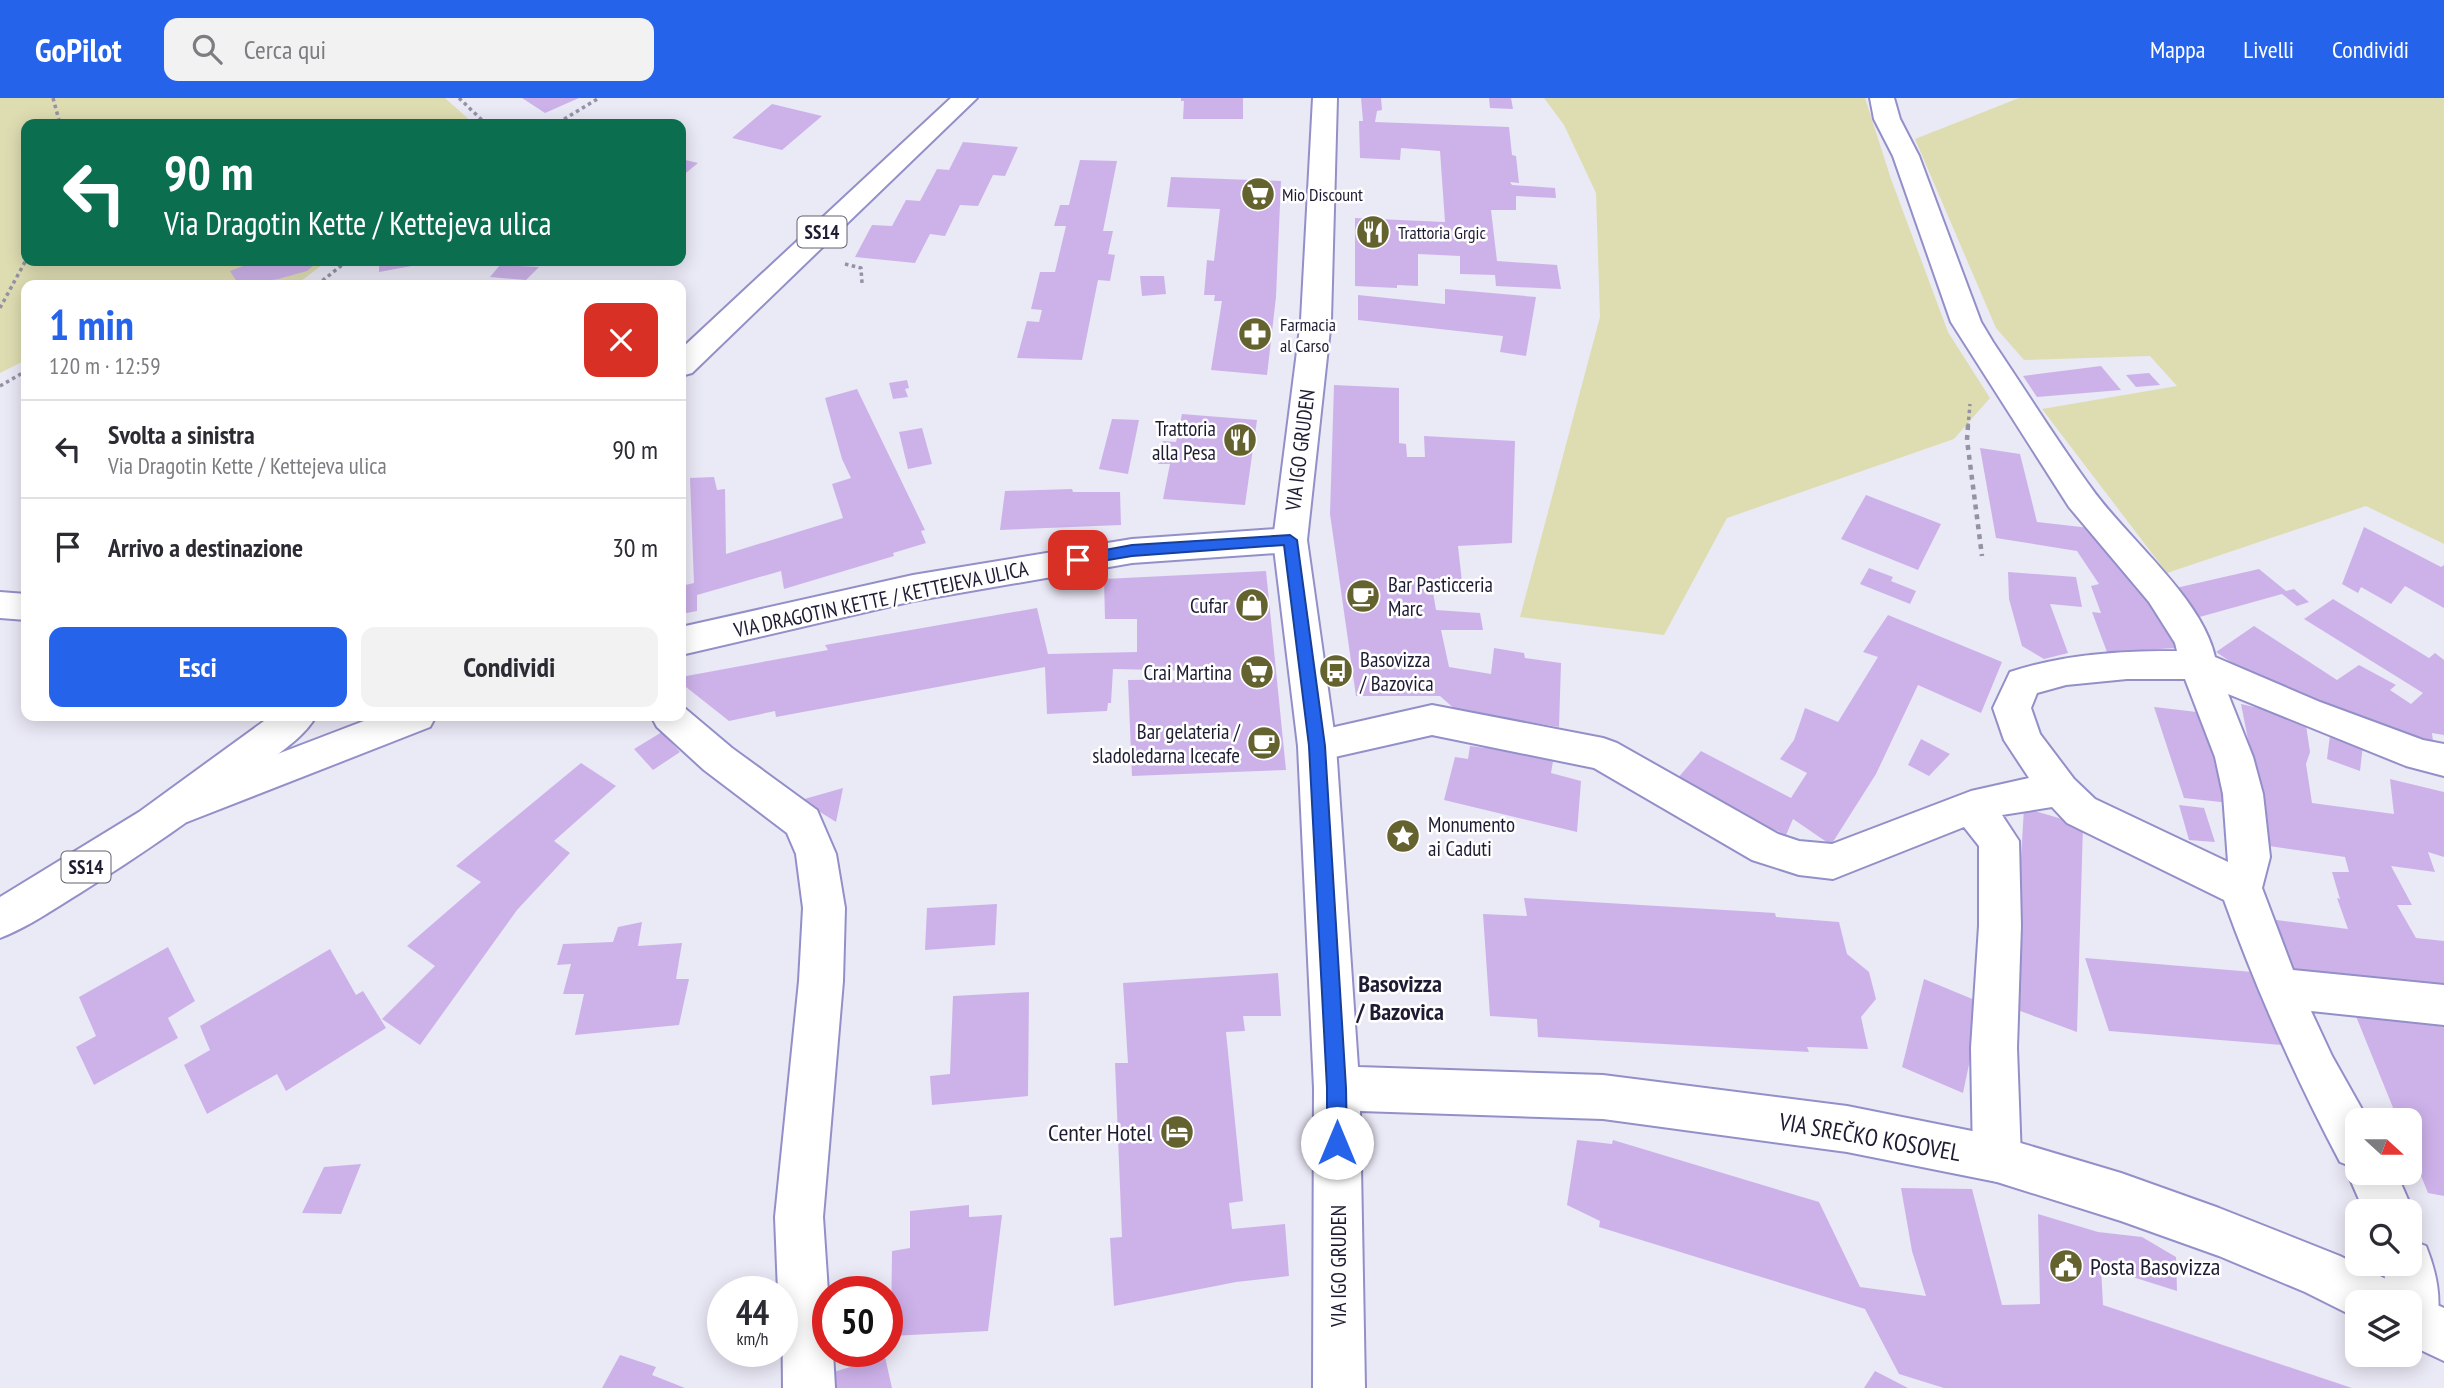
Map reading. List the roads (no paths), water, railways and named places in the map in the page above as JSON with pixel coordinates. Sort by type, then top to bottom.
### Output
[{"type":"street","name":"SS14","points":[[686,361],[965,98]]},
{"type":"street","name":"VIA IGO GRUDEN","points":[[1325,98],[1316,320],[1290,540],[1317,746],[1337,1088],[1339,1388]]},
{"type":"street","points":[[1882,98],[1887,119],[1906,156],[1966,322],[2081,499],[2161,593],[2193,640],[2198,665],[2234,757],[2243,794],[2249,857],[2241,888],[2277,988],[2316,1071],[2345,1124]]},
{"type":"street","name":"VIA DRAGOTIN KETTE / KETTEJEVA ULICA","points":[[686,640],[913,588],[1132,551],[1290,540]]},
{"type":"street","points":[[0,604],[21,606]]},
{"type":"street","points":[[2241,888],[2081,811],[2060,790],[2022,740],[2012,708],[2023,682],[2078,669],[2127,665],[2198,665],[2307,712],[2420,755],[2444,760]]},
{"type":"street","points":[[1317,746],[1432,720],[1603,754],[1766,848],[1799,858],[1833,862],[1971,807],[2014,796],[2060,790]]},
{"type":"street","name":"SS14","points":[[0,919],[53,889],[169,813],[290,721]]},
{"type":"street","points":[[169,813],[403,721]]},
{"type":"street","points":[[676,721],[718,759],[803,822],[816,855],[824,908],[821,981],[799,1217],[809,1388]]},
{"type":"street","points":[[1971,807],[1999,841],[2000,926],[1994,1048],[1997,1159]]},
{"type":"street","points":[[2277,988],[2444,1005]]},
{"type":"street","name":"VIA SREČKO KOSOVEL","points":[[1337,1088],[1603,1097],[1847,1129],[1997,1159],[2121,1197],[2219,1232],[2322,1274],[2354,1290]]},
{"type":"place","name":"Mio Discount","points":[[1258,194]]},
{"type":"place","name":"Trattoria Grgic","points":[[1373,232]]},
{"type":"place","name":"Farmacia al Carso","points":[[1255,334]]},
{"type":"place","name":"Trattoria alla Pesa","points":[[1240,440]]},
{"type":"place","name":"Bar Pasticceria Marc","points":[[1363,596]]},
{"type":"place","name":"Cufar","points":[[1252,605]]},
{"type":"place","name":"Basovizza / Bazovica","points":[[1336,671]]},
{"type":"place","name":"Crai Martina","points":[[1257,672]]},
{"type":"place","name":"Bar gelateria / sladoledarna Icecafe","points":[[1264,743]]},
{"type":"place","name":"Monumento ai Caduti","points":[[1403,836]]},
{"type":"place","name":"Center Hotel","points":[[1177,1132]]},
{"type":"place","name":"Posta Basovizza","points":[[2066,1266]]},
{"type":"district","name":"Basovizza / Bazovica","points":[[1400,997]]}]
